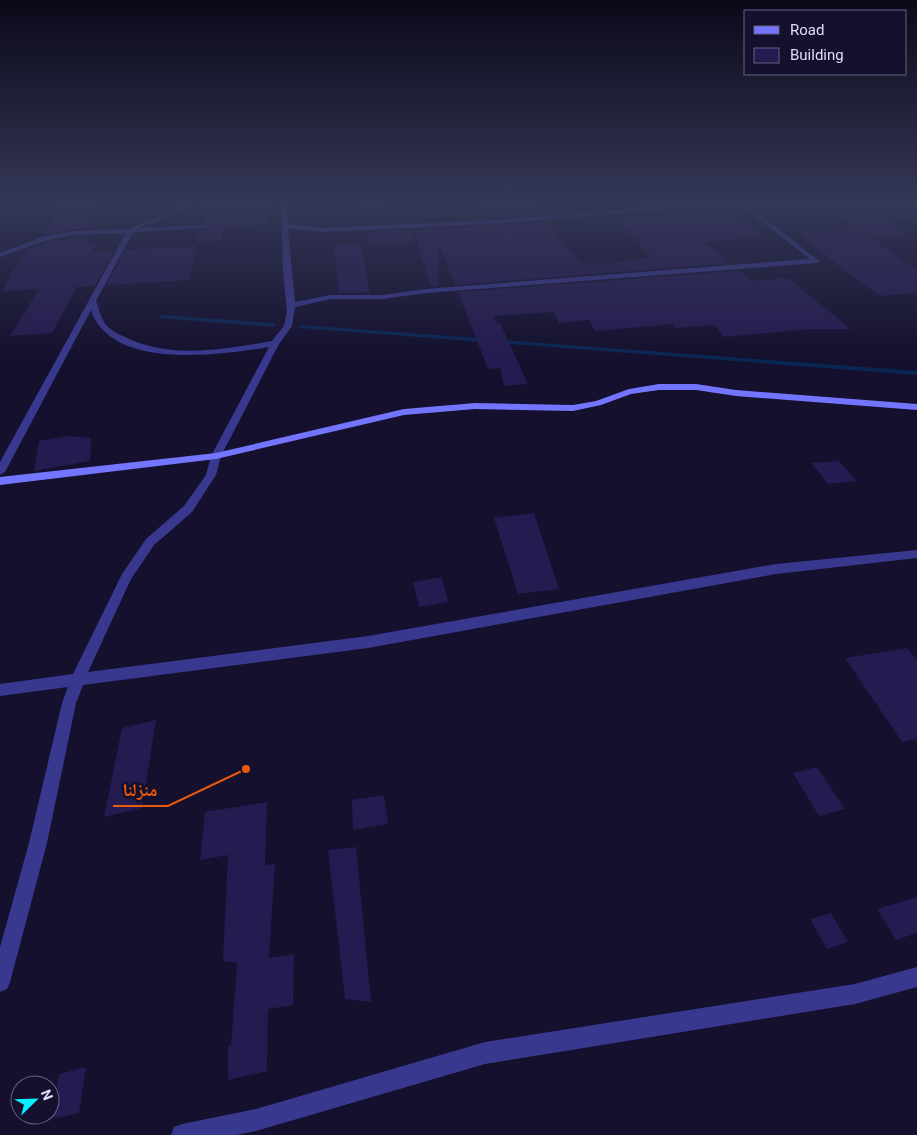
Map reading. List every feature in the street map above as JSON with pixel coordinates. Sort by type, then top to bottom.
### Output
[{"type":"street","points":[[0,472],[118,253]]},
{"type":"street","points":[[0,982],[38,843],[69,703],[78,680],[126,577],[150,542],[188,509],[210,475],[216,456],[275,343],[284,334],[290,322],[291,305],[287,253]]},
{"type":"street","points":[[291,305],[331,297],[383,297],[426,291],[816,261],[806,253]]},
{"type":"street","points":[[92,300],[101,324],[112,334],[132,344],[177,352],[218,352],[275,343]]},
{"type":"street","points":[[0,482],[216,456],[404,412],[475,406],[572,408],[598,403],[629,392],[659,387],[696,387],[736,393],[917,407]]},
{"type":"street","points":[[0,690],[368,642],[776,569],[917,554]]},
{"type":"street","points":[[182,1135],[256,1120],[485,1053],[855,994],[917,977]]},
{"type":"building","points":[[24,253],[113,253],[95,286],[77,287],[52,333],[10,336],[39,289],[1,291]]},
{"type":"building","points":[[123,253],[195,253],[189,280],[107,285]]},
{"type":"building","points":[[335,253],[362,253],[370,292],[339,293]]},
{"type":"building","points":[[421,253],[439,253],[438,286],[431,287]]},
{"type":"building","points":[[442,253],[573,253],[583,265],[609,264],[652,257],[648,253],[718,253],[730,263],[455,285]]},
{"type":"building","points":[[823,253],[893,253],[917,270],[917,293],[880,296]]},
{"type":"building","points":[[739,271],[752,281],[788,278],[851,329],[808,329],[724,337],[714,325],[676,328],[673,324],[595,331],[589,320],[559,323],[553,312],[493,316],[497,324],[500,323],[528,384],[504,386],[500,368],[488,369],[458,292]]},
{"type":"building","points":[[68,436],[91,438],[90,461],[34,471],[39,441]]},
{"type":"building","points":[[839,461],[857,481],[828,484],[811,463]]},
{"type":"building","points":[[534,513],[559,589],[518,594],[494,518]]},
{"type":"building","points":[[442,577],[448,602],[419,607],[413,582]]},
{"type":"building","points":[[907,648],[917,660],[917,739],[902,742],[845,658]]},
{"type":"building","points":[[156,720],[142,808],[104,817],[122,728]]},
{"type":"building","points":[[817,767],[845,809],[819,816],[793,773]]},
{"type":"building","points":[[384,795],[388,824],[353,830],[352,800]]},
{"type":"building","points":[[267,802],[265,865],[275,864],[269,958],[294,954],[293,1005],[268,1009],[267,1071],[228,1080],[228,1046],[231,1045],[237,963],[223,961],[228,855],[200,860],[205,812]]},
{"type":"building","points":[[356,847],[371,1002],[345,999],[328,850]]},
{"type":"building","points":[[917,897],[917,933],[896,940],[877,909]]},
{"type":"building","points":[[831,913],[848,942],[827,949],[810,919]]},
{"type":"building","points":[[86,1067],[79,1113],[60,1117],[59,1074]]},
{"type":"waterway","points":[[161,317],[273,325]]},
{"type":"waterway","points":[[302,327],[917,373]]},
{"type":"place","name":"منزلنا","points":[[246,769]]}]
